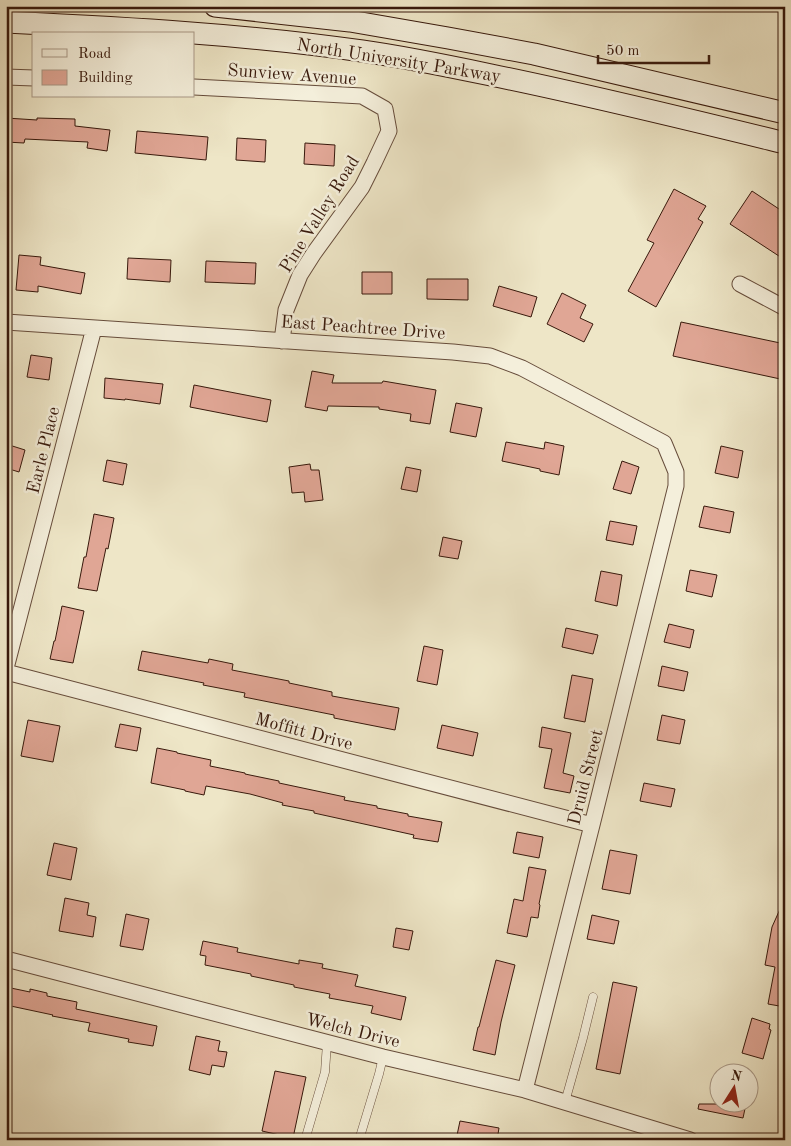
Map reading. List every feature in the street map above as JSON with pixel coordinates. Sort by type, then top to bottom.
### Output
[{"type":"main road","name":"North University Parkway","points":[[215,6],[350,21],[534,54],[785,114]]},
{"type":"main road","name":"North University Parkway","points":[[6,22],[176,32]]},
{"type":"main road","name":"North University Parkway","points":[[195,33],[245,37],[362,51],[453,67],[543,85],[785,143]]},
{"type":"street","points":[[6,77],[32,78]]},
{"type":"street","name":"Sunview Avenue","points":[[195,87],[362,96],[384,109]]},
{"type":"street","name":"Pine Valley Road","points":[[282,340],[286,310],[300,275],[362,186],[389,131],[384,109]]},
{"type":"street","points":[[740,284],[785,308]]},
{"type":"street","name":"East Peachtree Drive","points":[[6,322],[490,356],[522,368],[664,443],[676,472]]},
{"type":"street","name":"Earle Place","points":[[6,668],[94,328]]},
{"type":"street","name":"Druid Street","points":[[524,1090],[676,486],[676,472]]},
{"type":"street","name":"Moffitt Drive","points":[[6,672],[592,825]]},
{"type":"street","name":"Welch Drive","points":[[6,959],[327,1043],[524,1090],[690,1140]]},
{"type":"lane","points":[[565,1102],[592,997]]},
{"type":"lane","points":[[305,1140],[325,1072],[327,1043]]},
{"type":"lane","points":[[359,1140],[383,1057]]},
{"type":"building","points":[[6,118],[37,120],[37,118],[75,119],[75,126],[110,130],[107,151],[87,148],[88,142],[25,139],[24,143],[6,142]]},
{"type":"building","points":[[137,131],[208,137],[206,160],[135,153]]},
{"type":"building","points":[[237,138],[266,140],[265,162],[236,160]]},
{"type":"building","points":[[305,143],[335,145],[334,166],[304,164]]},
{"type":"building","points":[[674,189],[706,206],[698,219],[703,222],[656,307],[628,291],[654,243],[647,240]]},
{"type":"building","points":[[752,191],[785,213],[785,260],[730,224]]},
{"type":"building","points":[[19,255],[41,257],[40,265],[85,273],[81,294],[38,286],[38,292],[16,290]]},
{"type":"building","points":[[128,258],[171,260],[170,282],[127,279]]},
{"type":"building","points":[[206,261],[256,263],[255,284],[205,282]]},
{"type":"building","points":[[362,272],[392,272],[392,294],[362,294]]},
{"type":"building","points":[[427,279],[468,279],[468,300],[427,299]]},
{"type":"building","points":[[499,286],[537,297],[531,317],[493,306]]},
{"type":"building","points":[[562,293],[586,305],[580,318],[593,324],[584,342],[547,324]]},
{"type":"building","points":[[681,322],[785,344],[785,380],[673,356]]},
{"type":"building","points":[[31,355],[52,358],[49,380],[27,377]]},
{"type":"building","points":[[312,371],[334,375],[332,383],[382,383],[383,381],[436,390],[430,424],[410,421],[411,414],[379,409],[379,407],[328,406],[327,411],[305,407]]},
{"type":"building","points":[[105,378],[163,384],[160,404],[104,398]]},
{"type":"building","points":[[194,385],[271,400],[267,422],[190,407]]},
{"type":"building","points":[[456,403],[482,408],[476,437],[450,432]]},
{"type":"building","points":[[506,442],[544,449],[545,442],[564,446],[559,475],[502,461]]},
{"type":"building","points":[[6,444],[25,450],[19,472],[6,468]]},
{"type":"building","points":[[721,446],[743,451],[738,478],[715,473]]},
{"type":"building","points":[[107,460],[127,464],[123,485],[103,481]]},
{"type":"building","points":[[622,461],[639,467],[631,494],[613,489]]},
{"type":"building","points":[[310,464],[311,470],[319,470],[323,500],[305,502],[304,492],[292,493],[289,467]]},
{"type":"building","points":[[406,467],[421,470],[417,492],[401,489]]},
{"type":"building","points":[[704,506],[734,512],[730,533],[699,527]]},
{"type":"building","points":[[94,514],[114,518],[97,591],[78,588]]},
{"type":"building","points":[[610,521],[637,526],[633,545],[606,540]]},
{"type":"building","points":[[443,537],[462,541],[458,559],[439,556]]},
{"type":"building","points":[[690,570],[717,575],[712,597],[686,591]]},
{"type":"building","points":[[601,571],[622,575],[617,606],[595,601]]},
{"type":"building","points":[[62,606],[84,611],[73,663],[50,659]]},
{"type":"building","points":[[669,624],[694,630],[690,648],[664,642]]},
{"type":"building","points":[[566,628],[598,635],[593,654],[562,647]]},
{"type":"building","points":[[424,646],[443,650],[437,685],[417,681]]},
{"type":"building","points":[[142,651],[208,663],[209,659],[233,664],[232,670],[289,681],[289,683],[332,692],[332,696],[399,708],[395,730],[334,718],[334,715],[244,697],[245,693],[203,685],[204,683],[138,670]]},
{"type":"building","points":[[662,666],[688,672],[684,691],[658,686]]},
{"type":"building","points":[[572,675],[593,679],[585,722],[564,718]]},
{"type":"building","points":[[662,715],[685,720],[680,744],[657,740]]},
{"type":"building","points":[[28,720],[60,726],[53,762],[21,756]]},
{"type":"building","points":[[120,724],[141,728],[137,751],[115,747]]},
{"type":"building","points":[[442,725],[478,733],[473,756],[437,748]]},
{"type":"building","points":[[542,727],[571,733],[563,773],[574,776],[570,793],[544,788],[552,749],[539,747]]},
{"type":"building","points":[[157,748],[211,760],[210,766],[345,797],[344,800],[377,806],[377,808],[408,814],[408,816],[442,822],[438,842],[413,838],[414,835],[282,805],[283,803],[250,794],[206,786],[204,795],[151,783]]},
{"type":"building","points":[[644,783],[675,789],[671,807],[640,801]]},
{"type":"building","points":[[517,832],[543,837],[539,858],[513,853]]},
{"type":"building","points":[[54,843],[77,848],[71,880],[47,875]]},
{"type":"building","points":[[610,850],[637,855],[630,894],[602,889]]},
{"type":"building","points":[[529,867],[546,870],[538,918],[531,917],[527,937],[507,933],[514,899],[523,901]]},
{"type":"building","points":[[65,898],[89,903],[87,915],[96,917],[93,937],[59,931]]},
{"type":"building","points":[[785,898],[785,1007],[768,1004],[775,967],[765,965],[772,927]]},
{"type":"building","points":[[126,914],[149,919],[143,950],[120,946]]},
{"type":"building","points":[[592,915],[619,921],[614,944],[587,939]]},
{"type":"building","points":[[396,928],[413,931],[409,950],[393,947]]},
{"type":"building","points":[[203,941],[238,948],[237,952],[299,964],[299,960],[323,964],[322,968],[358,975],[355,986],[406,997],[401,1020],[371,1013],[373,1006],[329,998],[330,994],[294,987],[294,985],[251,976],[251,974],[205,965],[206,956],[200,955]]},
{"type":"building","points":[[496,960],[515,965],[495,1055],[473,1050]]},
{"type":"building","points":[[613,982],[637,987],[620,1074],[596,1069]]},
{"type":"building","points":[[6,987],[47,993],[47,996],[77,1002],[76,1009],[157,1026],[153,1046],[128,1042],[129,1039],[88,1031],[90,1023],[6,1005]]},
{"type":"building","points":[[752,1018],[770,1024],[769,1029],[771,1030],[763,1059],[742,1053]]},
{"type":"building","points":[[196,1036],[220,1041],[218,1051],[227,1052],[224,1067],[212,1065],[210,1075],[189,1070]]},
{"type":"building","points":[[275,1071],[306,1077],[293,1138],[262,1131]]},
{"type":"building","points":[[699,1104],[708,1104],[708,1111],[698,1109]]},
{"type":"building","points":[[723,1114],[744,1114],[743,1118]]},
{"type":"building","points":[[460,1121],[499,1128],[497,1140],[456,1140]]}]
